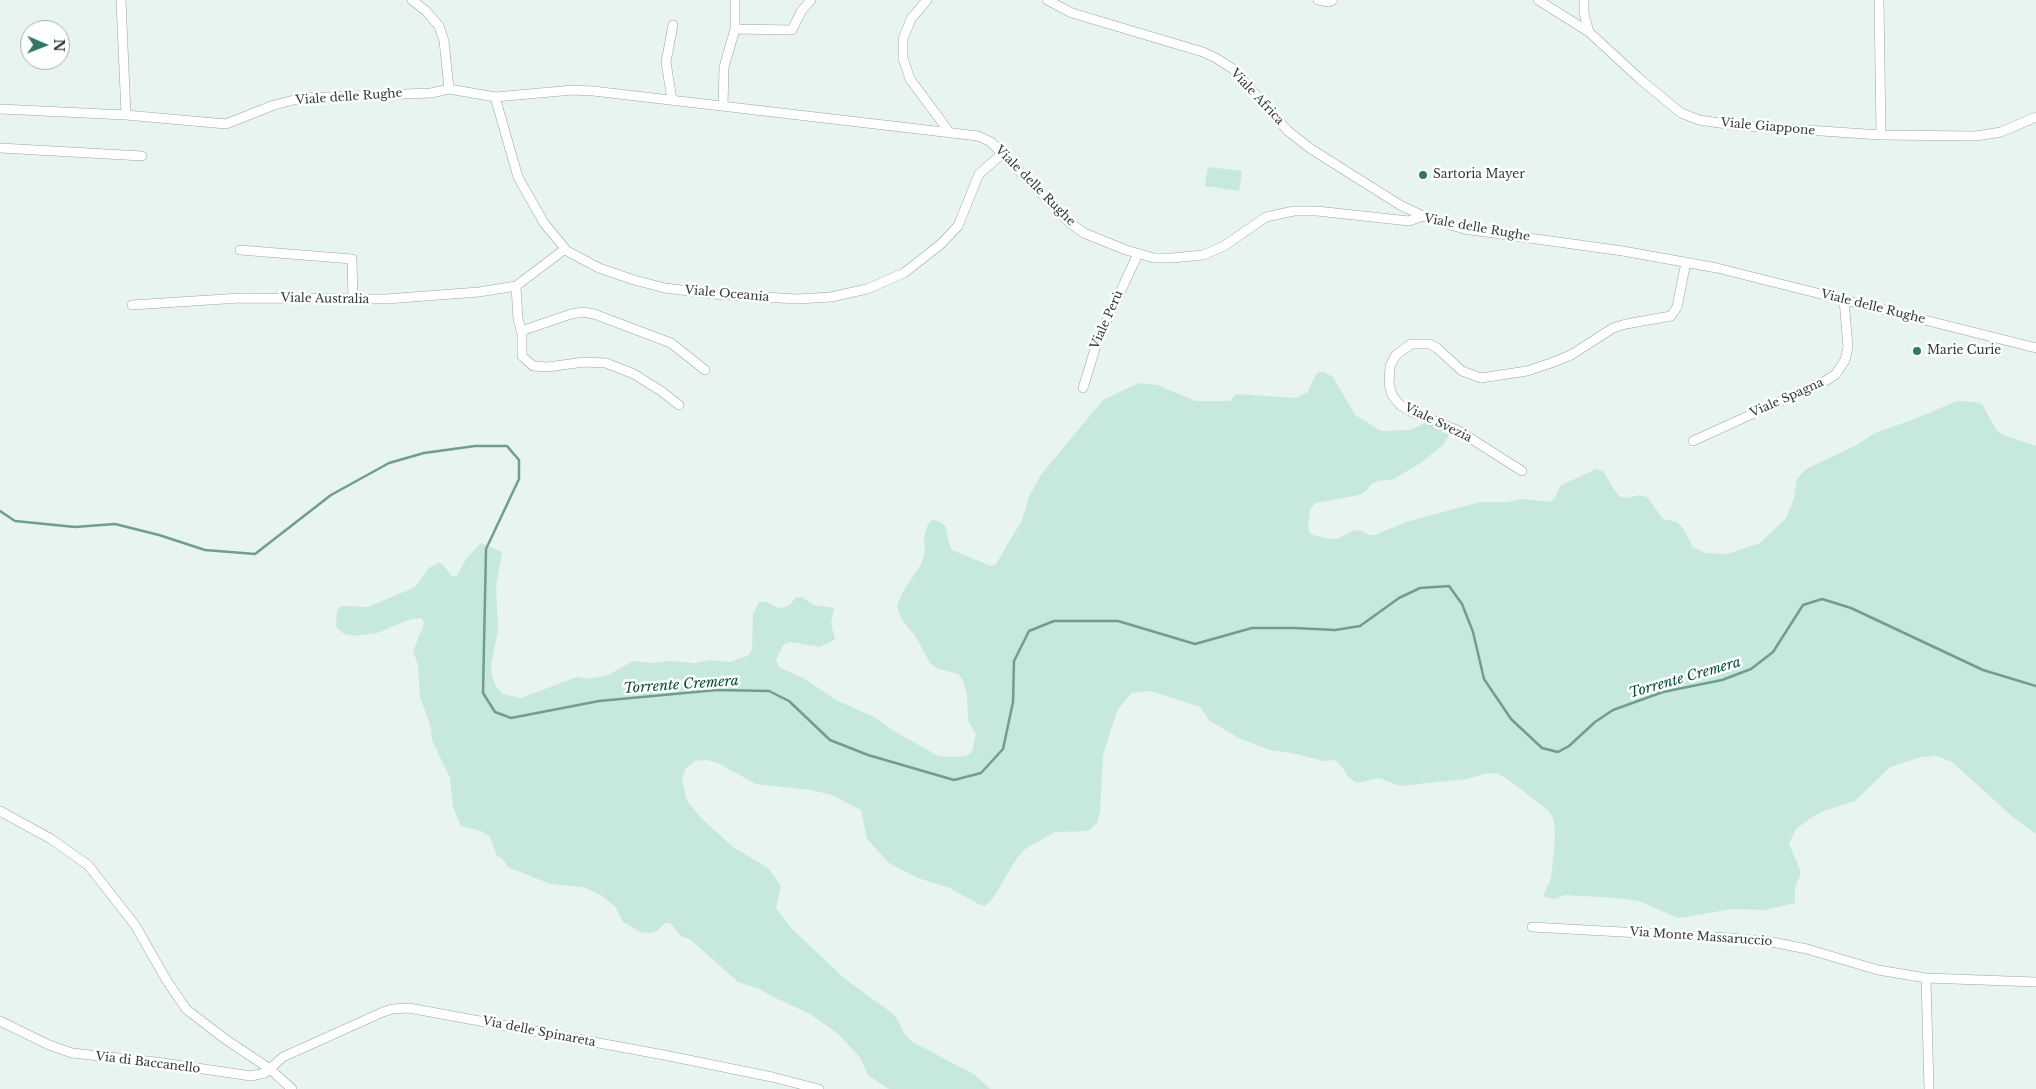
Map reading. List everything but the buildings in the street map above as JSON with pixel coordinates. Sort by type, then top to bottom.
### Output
[{"type":"street","points":[[121,0],[126,115]]},
{"type":"street","points":[[412,0],[426,11],[439,26],[444,41],[449,89]]},
{"type":"street","points":[[723,106],[724,66],[735,29],[735,0]]},
{"type":"street","points":[[735,29],[792,30],[802,10],[811,0]]},
{"type":"street","points":[[927,0],[911,20],[903,39],[903,58],[910,79],[950,133]]},
{"type":"street","name":"Viale Africa","points":[[1047,0],[1072,13],[1203,52],[1216,58],[1233,69],[1288,131],[1310,149],[1400,205],[1423,216]]},
{"type":"street","points":[[1318,0],[1329,2],[1333,0]]},
{"type":"street","name":"Viale Giappone","points":[[1538,0],[1589,32],[1640,80],[1681,113],[1689,117],[1733,125],[1882,135],[1983,135],[2001,132],[2036,117]]},
{"type":"street","points":[[1584,0],[1584,14],[1589,32]]},
{"type":"street","points":[[1879,0],[1882,135]]},
{"type":"street","points":[[672,100],[666,62],[673,25]]},
{"type":"street","name":"Viale delle Rughe","points":[[0,109],[126,115],[226,124],[274,105],[302,98],[431,93],[449,89],[495,96],[573,90],[672,100],[978,136],[991,142],[1002,152],[1070,223],[1084,233],[1102,242],[1154,258],[1203,255],[1224,246],[1266,218],[1294,211],[1317,211],[1409,221],[1423,216],[1464,229],[1623,251],[1718,268],[2036,348]]},
{"type":"street","name":"Viale Oceania","points":[[495,96],[518,177],[544,222],[565,249],[599,268],[634,280],[665,288],[713,294],[797,299],[831,297],[867,288],[904,273],[941,244],[958,226],[979,174],[1002,152]]},
{"type":"street","points":[[0,148],[142,156]]},
{"type":"street","name":"Viale Australia","points":[[132,305],[240,298],[353,300],[452,295],[516,286],[565,249]]},
{"type":"street","points":[[240,250],[352,259],[353,300]]},
{"type":"street","name":"Viale Perù","points":[[1083,388],[1098,339],[1138,254]]},
{"type":"street","name":"Viale Svezia","points":[[1522,471],[1459,431],[1412,412],[1400,405],[1392,395],[1389,384],[1390,366],[1396,355],[1411,344],[1430,344],[1474,377],[1485,378],[1527,371],[1571,355],[1617,326],[1671,316],[1677,306],[1686,262]]},
{"type":"street","points":[[516,286],[518,320],[522,332],[522,356],[532,366],[548,367],[584,362],[606,363],[634,374],[679,405]]},
{"type":"street","name":"Viale Spagna","points":[[1693,441],[1827,380],[1836,374],[1846,360],[1848,347],[1844,300]]},
{"type":"street","points":[[522,332],[571,314],[583,312],[594,314],[671,343],[705,370]]},
{"type":"street","points":[[0,811],[51,838],[88,866],[135,925],[167,982],[186,1009],[225,1039],[270,1069],[292,1089]]},
{"type":"street","name":"Via Monte Massaruccio","points":[[1532,927],[1772,942],[1807,949],[1878,970],[1926,978],[2036,982]]},
{"type":"street","points":[[1926,978],[1928,1089]]},
{"type":"street","name":"Via delle Spinareta","points":[[270,1069],[283,1057],[383,1012],[402,1008],[425,1010],[654,1053],[772,1076],[819,1089]]},
{"type":"street","name":"Via di Baccanello","points":[[0,1021],[49,1046],[83,1055],[156,1062],[243,1076],[261,1075],[270,1069]]},
{"type":"green space","points":[[1208,167],[1242,171],[1239,191],[1205,186]]},
{"type":"green space","points":[[1319,372],[1324,372],[1333,377],[1355,415],[1381,431],[1410,430],[1428,422],[1442,427],[1449,435],[1443,445],[1422,462],[1394,479],[1371,484],[1366,491],[1359,495],[1315,503],[1310,510],[1308,526],[1310,533],[1330,539],[1337,539],[1355,530],[1362,531],[1368,535],[1375,535],[1406,522],[1480,502],[1508,502],[1522,499],[1550,502],[1555,498],[1560,486],[1596,469],[1603,471],[1620,497],[1627,498],[1640,495],[1647,497],[1663,519],[1677,522],[1682,527],[1693,547],[1706,553],[1727,554],[1760,543],[1786,518],[1794,499],[1797,479],[1806,469],[1855,446],[1875,433],[1957,401],[1982,404],[1997,431],[2003,435],[2036,446],[2036,834],[2014,818],[1952,762],[1937,756],[1921,757],[1890,767],[1855,801],[1823,811],[1796,829],[1789,844],[1801,872],[1795,888],[1795,903],[1764,910],[1732,909],[1678,918],[1639,901],[1565,895],[1554,899],[1543,896],[1551,878],[1555,839],[1554,820],[1549,811],[1506,778],[1496,773],[1467,779],[1400,786],[1379,778],[1357,783],[1348,777],[1335,760],[1324,761],[1270,750],[1239,738],[1210,721],[1200,707],[1151,691],[1131,693],[1117,711],[1103,755],[1100,812],[1097,823],[1088,831],[1055,832],[1025,849],[1017,858],[993,898],[985,906],[950,888],[918,878],[889,863],[867,839],[861,810],[832,795],[811,790],[756,784],[718,763],[707,760],[695,761],[686,768],[682,779],[687,801],[701,818],[733,847],[768,868],[781,886],[776,908],[791,928],[845,979],[896,1017],[904,1033],[911,1041],[975,1075],[990,1089],[889,1089],[868,1075],[859,1056],[837,1033],[810,1014],[760,989],[738,982],[691,940],[681,936],[670,923],[665,923],[657,931],[651,933],[640,932],[622,921],[616,907],[599,894],[583,887],[550,884],[508,867],[502,858],[497,856],[490,837],[481,831],[461,826],[453,807],[450,778],[432,740],[430,724],[420,697],[418,665],[413,651],[423,627],[422,618],[411,619],[377,633],[355,636],[344,634],[336,627],[339,607],[368,607],[413,588],[429,568],[438,563],[442,564],[452,576],[457,576],[466,559],[481,543],[502,552],[496,586],[498,631],[491,664],[492,676],[502,694],[521,698],[577,677],[587,679],[608,675],[633,661],[695,663],[709,660],[730,662],[749,655],[752,649],[753,614],[759,602],[766,602],[779,608],[791,604],[795,598],[802,597],[814,605],[834,608],[831,624],[835,639],[820,647],[790,642],[783,645],[776,660],[779,667],[805,679],[836,700],[876,718],[894,731],[938,756],[966,756],[972,752],[976,734],[968,721],[967,694],[963,680],[958,674],[936,668],[930,663],[916,637],[902,620],[897,606],[902,593],[921,564],[925,551],[924,537],[928,524],[933,520],[940,522],[946,527],[952,550],[991,566],[996,564],[1022,520],[1029,497],[1040,476],[1103,400],[1139,383],[1158,385],[1195,401],[1230,401],[1236,394],[1295,398],[1308,392],[1315,376]]},
{"type":"waterway","name":"Torrente Cremera","points":[[0,511],[15,521],[75,527],[115,524],[159,535],[205,550],[255,554],[331,495],[389,463],[424,453],[475,446],[507,446],[519,460],[519,479],[486,549],[483,693],[495,712],[511,718],[599,701],[717,690],[769,691],[789,701],[830,740],[868,755],[954,780],[981,773],[1003,749],[1013,702],[1014,661],[1029,631],[1054,621],[1118,621],[1195,644],[1252,628],[1335,630],[1360,626],[1399,598],[1420,588],[1449,586],[1462,604],[1473,632],[1484,679],[1511,719],[1542,748],[1558,752],[1569,746],[1595,722],[1613,710],[1663,692],[1722,680],[1751,669],[1773,652],[1803,605],[1822,599],[1851,608],[1983,670],[2036,686]]},
{"type":"place","name":"Sartoria Mayer","points":[[1423,175]]},
{"type":"place","name":"Marie Curie","points":[[1917,351]]}]
